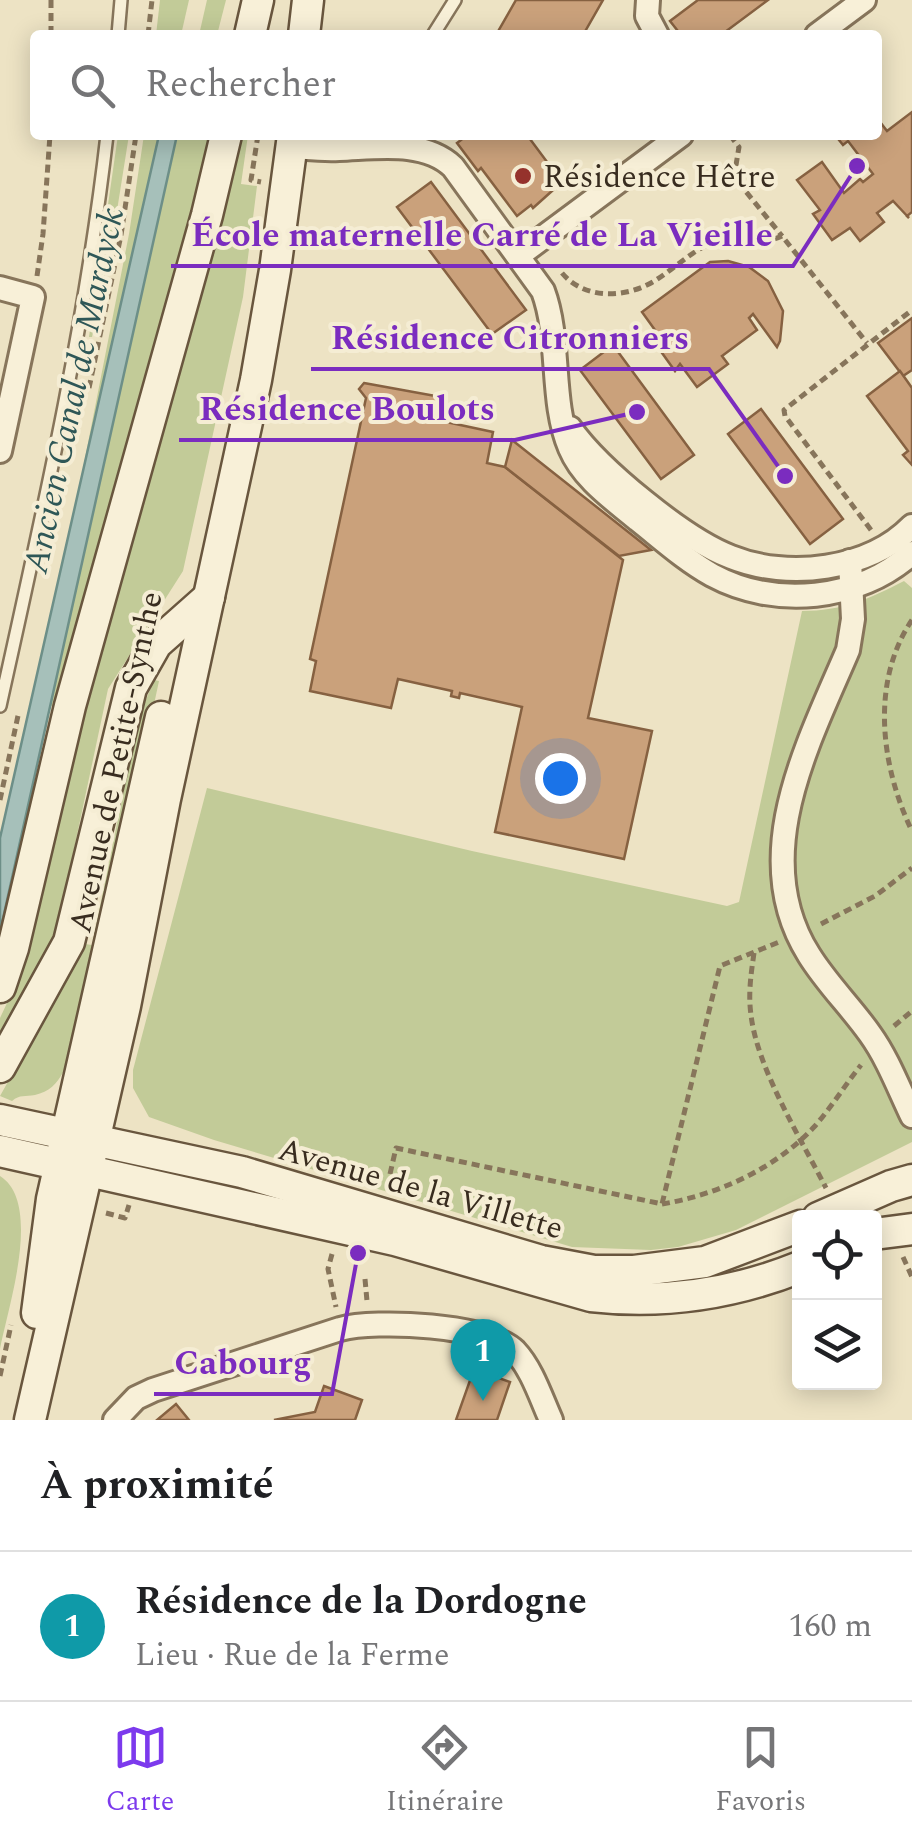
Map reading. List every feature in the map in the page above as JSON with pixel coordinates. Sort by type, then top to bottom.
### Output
[{"type":"main road","points":[[251,30],[258,0]]},
{"type":"main road","points":[[285,30],[288,0]]},
{"type":"main road","points":[[305,30],[308,0]]},
{"type":"main road","points":[[0,987],[13,948],[77,679],[225,140]]},
{"type":"main road","name":"Avenue de Petite-Synthe","points":[[80,1137],[125,1006],[164,799],[263,345],[285,140]]},
{"type":"main road","name":"Avenue de Petite-Synthe","points":[[32,1412],[35,1326],[49,1216],[74,1168],[183,619],[285,140]]},
{"type":"main road","points":[[0,1067],[69,942],[131,688],[156,644],[208,597]]},
{"type":"main road","name":"Avenue de la Villette","points":[[10,1122],[242,1172],[542,1261],[594,1271],[634,1272],[705,1262],[792,1229]]},
{"type":"main road","name":"Avenue de la Villette","points":[[12,1154],[430,1249],[574,1293],[622,1300],[716,1292],[792,1269]]},
{"type":"main road","points":[[823,1205],[912,1180]]},
{"type":"main road","points":[[912,1192],[912,1218]]},
{"type":"main road","points":[[882,1233],[912,1229]]},
{"type":"street","points":[[648,0],[646,16],[655,30]]},
{"type":"street","points":[[824,30],[864,0]]},
{"type":"street","points":[[290,140],[336,150],[379,140],[445,160],[518,256],[546,301],[568,444],[586,473],[702,569],[727,582],[772,593],[810,595],[851,589],[889,571],[912,553]]},
{"type":"street","points":[[518,256],[674,140]]},
{"type":"street","points":[[0,288],[34,297],[0,451]]},
{"type":"street","points":[[564,414],[577,437],[623,482],[709,546],[734,559],[782,568],[850,561],[885,548],[912,526]]},
{"type":"street","points":[[850,561],[852,619],[848,650],[804,752],[784,831],[783,888],[810,957],[878,1045],[912,1116]]},
{"type":"street","points":[[115,1420],[136,1398],[153,1390],[340,1329],[378,1324],[461,1330],[494,1338],[518,1354],[552,1420]]},
{"type":"lane","points":[[118,30],[121,0]]},
{"type":"lane","points":[[435,30],[455,0]]},
{"type":"lane","points":[[0,706],[68,392],[92,258],[106,140]]},
{"type":"path","points":[[51,0],[51,30]]},
{"type":"path","points":[[149,30],[152,0]]},
{"type":"path","points":[[34,297],[42,252],[50,140]]},
{"type":"path","points":[[250,180],[257,140]]},
{"type":"path","points":[[735,140],[740,146],[734,177],[867,343]]},
{"type":"path","points":[[518,256],[543,262],[572,284],[604,295],[647,286],[699,246],[728,236],[766,244],[782,236]]},
{"type":"path","points":[[885,548],[784,410],[912,310]]},
{"type":"path","points":[[912,620],[892,660],[885,730],[885,748],[898,798],[912,831]]},
{"type":"path","points":[[662,1204],[720,966],[860,906],[912,868]]},
{"type":"path","points":[[754,952],[749,988],[754,1034],[802,1139],[823,1205]]},
{"type":"path","points":[[390,1174],[396,1148],[662,1204],[688,1200],[738,1180],[802,1139],[878,1045],[912,1011]]},
{"type":"path","points":[[99,1212],[126,1218]]},
{"type":"path","points":[[339,1227],[328,1269],[340,1329]]},
{"type":"green space","points":[[160,0],[189,0],[182,30],[157,30]]},
{"type":"green space","points":[[207,0],[226,0],[218,30],[200,30]]},
{"type":"green space","points":[[117,140],[128,140],[112,242],[89,337]]},
{"type":"green space","points":[[143,140],[158,140],[77,499],[129,234]]},
{"type":"green space","points":[[176,140],[211,140],[54,708],[50,705]]},
{"type":"green space","points":[[239,140],[247,140],[241,184],[257,186],[243,297],[183,571],[108,689],[60,915],[46,955],[0,1038],[0,1018],[14,988],[72,752]]},
{"type":"green space","points":[[904,581],[912,588],[912,1142],[736,1230],[678,1247],[651,1250],[572,1247],[149,1117],[133,1088],[133,1070],[207,788],[727,906],[739,902],[802,611],[855,603]]},
{"type":"green space","points":[[154,680],[159,681],[82,1039],[73,1037],[67,1064],[52,1087],[12,1101],[0,1096],[85,944],[92,945],[139,717]]},
{"type":"green space","points":[[0,1176],[13,1189],[21,1232],[15,1283],[0,1349]]},
{"type":"water","points":[[158,140],[176,140],[0,932],[0,838]]},
{"type":"building","points":[[516,0],[603,0],[586,30],[499,30]]},
{"type":"building","points":[[698,0],[768,0],[728,30],[677,30],[670,21]]},
{"type":"building","points":[[912,112],[912,212],[907,216],[893,201],[877,213],[884,222],[860,241],[850,228],[832,240],[813,214],[820,210],[797,180],[822,162],[844,193],[860,179],[863,182],[873,174],[848,141],[843,145],[839,140],[882,140],[882,124],[887,131]]},
{"type":"building","name":"Résidence Hêtre","points":[[531,140],[562,182],[533,208],[531,205],[517,216],[457,143]]},
{"type":"building","points":[[431,182],[526,310],[492,334],[397,207]]},
{"type":"building","points":[[728,261],[749,267],[768,281],[783,311],[780,341],[777,347],[753,314],[749,318],[757,330],[722,356],[728,364],[697,387],[680,364],[675,371],[652,339],[660,337],[642,312],[710,262]]},
{"type":"building","points":[[912,318],[912,370],[903,376],[878,343]]},
{"type":"building","points":[[613,345],[694,455],[661,479],[580,370]]},
{"type":"building","points":[[900,371],[912,388],[912,465],[903,455],[908,451],[867,396]]},
{"type":"building","points":[[364,383],[441,397],[437,420],[493,432],[487,463],[505,467],[623,560],[588,718],[652,731],[624,859],[495,832],[522,707],[460,693],[459,698],[451,696],[452,691],[398,679],[391,708],[310,691],[316,661],[310,659],[366,398],[359,389]]},
{"type":"building","points":[[761,409],[843,519],[810,544],[728,434]]},
{"type":"building","points":[[512,440],[651,550],[619,556],[505,467]]},
{"type":"building","points":[[474,1369],[510,1382],[497,1420],[456,1420]]},
{"type":"building","points":[[324,1386],[362,1400],[355,1420],[274,1420],[315,1412]]},
{"type":"building","points":[[176,1404],[189,1420],[157,1420]]},
{"type":"place","name":"École maternelle Carré de La Vieille","points":[[857,166]]},
{"type":"place","name":"Résidence Hêtre","points":[[523,176]]},
{"type":"place","name":"Résidence Boulots","points":[[637,412]]},
{"type":"place","name":"Résidence Citronniers","points":[[785,476]]},
{"type":"place","name":"Cabourg","points":[[358,1253]]},
{"type":"place","name":"Résidence de la Dordogne","points":[[483,1401]]},
{"type":"water label","name":"Ancien Canal de Mardyck","points":[[73,390]]}]
